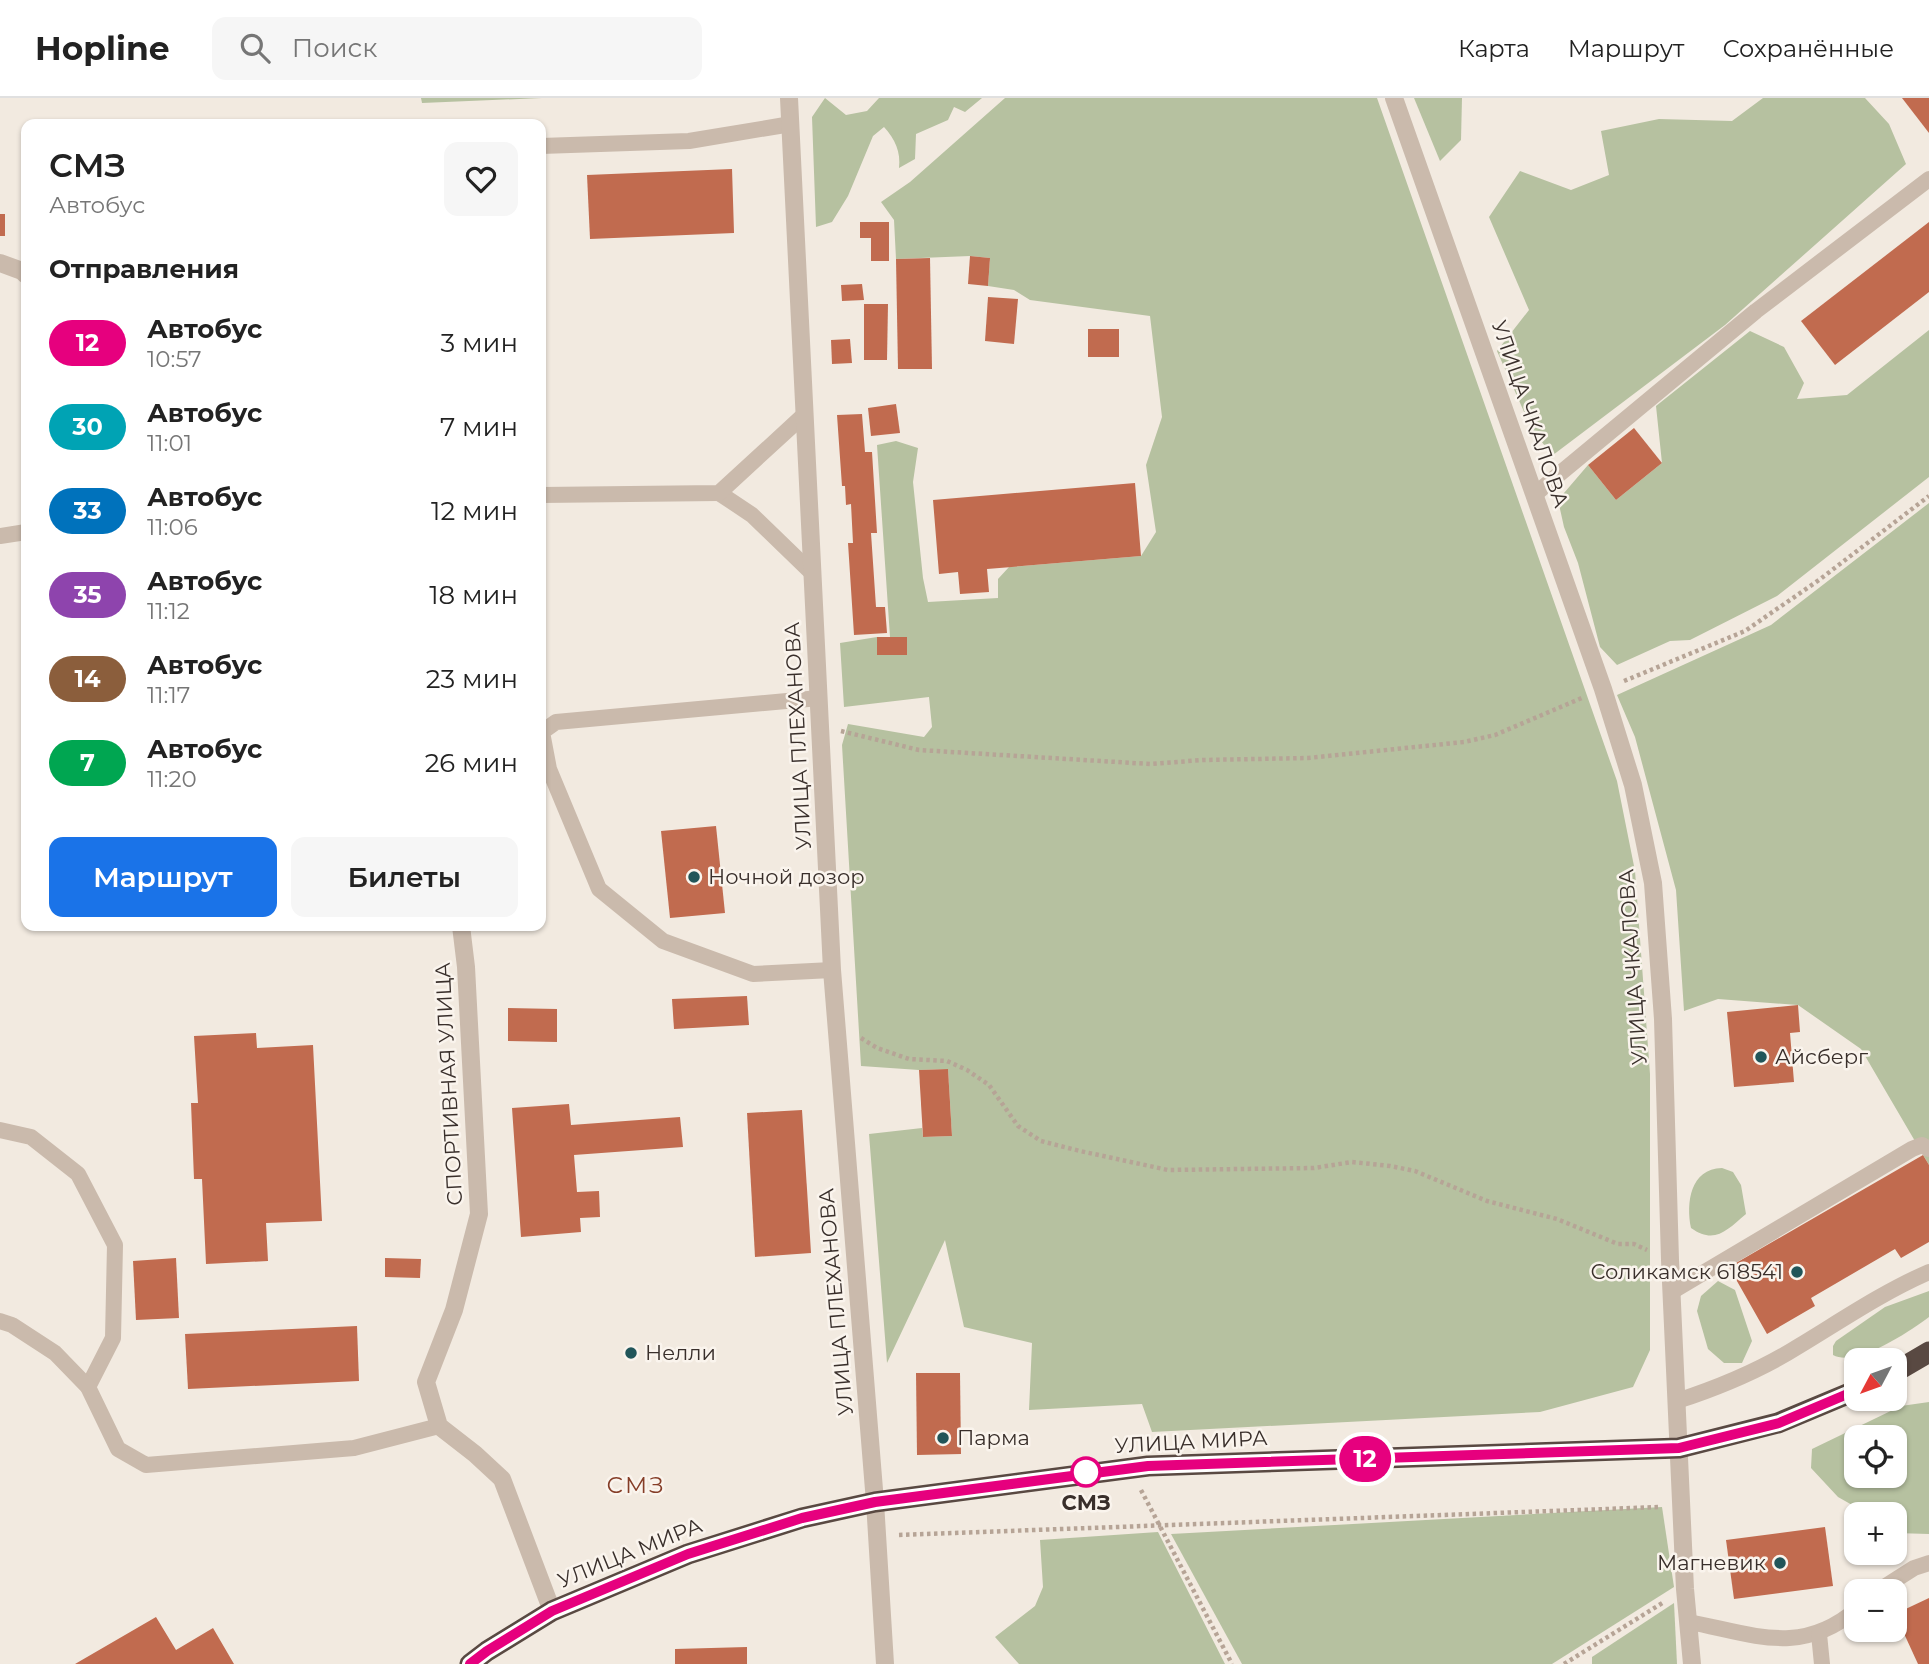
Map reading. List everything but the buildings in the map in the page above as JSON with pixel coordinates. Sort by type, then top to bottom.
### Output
[{"type":"highway","points":[[1908,1364],[1929,1352]]},
{"type":"highway","name":"УЛИЦА МИРА","points":[[470,1664],[552,1611],[688,1554],[802,1518],[875,1502],[1130,1468],[1679,1448],[1779,1423],[1844,1396]]},
{"type":"street","name":"УЛИЦА ПЛЕХАНОВА","points":[[789,98],[832,970],[875,1502],[885,1664]]},
{"type":"street","name":"УЛИЦА ЧКАЛОВА","points":[[1394,98],[1603,689],[1633,785],[1653,883],[1663,1019],[1671,1292],[1685,1589],[1692,1664]]},
{"type":"street","points":[[0,263],[21,271]]},
{"type":"street","name":"СПОРТИВНАЯ УЛИЦА","points":[[439,1426],[426,1382],[454,1310],[480,1214],[462,931]]},
{"type":"street","points":[[439,1426],[502,1479],[552,1611]]},
{"type":"lane","points":[[546,146],[690,141],[791,124]]},
{"type":"lane","points":[[1534,495],[1756,311],[1929,179]]},
{"type":"lane","points":[[719,494],[805,414]]},
{"type":"lane","points":[[546,495],[719,494],[752,515],[813,574]]},
{"type":"lane","points":[[0,536],[21,533]]},
{"type":"lane","points":[[546,729],[556,722],[819,698]]},
{"type":"lane","points":[[546,753],[549,769],[599,889],[663,941],[753,974],[832,970]]},
{"type":"lane","points":[[0,1130],[32,1137],[78,1174],[115,1245],[113,1338],[88,1387]]},
{"type":"lane","points":[[1671,1292],[1912,1149],[1922,1145],[1929,1149]]},
{"type":"lane","points":[[1677,1401],[1756,1370],[1861,1307],[1929,1272]]},
{"type":"lane","points":[[0,1321],[12,1325],[55,1353],[88,1387],[118,1449],[146,1465],[354,1448],[439,1426]]},
{"type":"lane","points":[[1897,1579],[1914,1568],[1929,1563]]},
{"type":"lane","points":[[1689,1622],[1785,1640],[1819,1634],[1844,1618]]},
{"type":"lane","points":[[1819,1634],[1822,1664]]},
{"type":"path","points":[[820,726],[919,750],[1150,764],[1308,758],[1464,742],[1495,735],[1745,631],[1819,580],[1929,496]]},
{"type":"path","points":[[836,1018],[877,1048],[909,1059],[947,1061],[967,1070],[989,1085],[1018,1126],[1041,1141],[1168,1170],[1314,1168],[1352,1162],[1390,1166],[1415,1171],[1488,1201],[1557,1220],[1618,1244],[1633,1244],[1670,1260]]},
{"type":"path","points":[[1130,1468],[1232,1664]]},
{"type":"path","points":[[877,1536],[1682,1507]]},
{"type":"path","points":[[1564,1664],[1685,1589]]},
{"type":"green space","points":[[421,98],[542,98],[422,103]]},
{"type":"green space","points":[[825,98],[846,115],[867,111],[879,98],[982,98],[965,112],[954,107],[948,120],[916,134],[915,159],[899,168],[896,146],[884,127],[873,136],[848,196],[832,222],[816,227],[812,117]]},
{"type":"green space","points":[[1005,98],[1377,98],[1617,781],[1635,871],[1650,1074],[1650,1350],[1633,1387],[1540,1412],[1152,1432],[1142,1404],[1029,1410],[1032,1343],[964,1327],[945,1240],[887,1363],[869,1134],[922,1128],[923,1137],[952,1136],[948,1069],[861,1066],[842,745],[848,724],[924,737],[932,727],[929,697],[844,707],[840,643],[877,637],[878,655],[907,654],[907,637],[890,637],[877,445],[896,441],[918,448],[913,482],[928,602],[998,598],[998,579],[1009,567],[1141,556],[1156,532],[1146,465],[1162,417],[1150,316],[1030,300],[1014,290],[988,286],[990,258],[970,256],[896,259],[894,220],[881,202],[910,182]]},
{"type":"green space","points":[[1414,98],[1462,98],[1461,140],[1440,161]]},
{"type":"green space","points":[[1763,98],[1865,98],[1889,124],[1906,164],[1725,325],[1553,455],[1533,432],[1497,351],[1529,310],[1489,217],[1520,171],[1571,190],[1609,175],[1601,131],[1659,119],[1732,121]]},
{"type":"green space","points":[[1929,330],[1929,477],[1777,596],[1690,640],[1670,641],[1617,665],[1600,647],[1558,500],[1588,465],[1616,500],[1662,463],[1656,406],[1750,331],[1784,347],[1804,383],[1797,399],[1847,395]]},
{"type":"green space","points":[[1929,503],[1929,1165],[1861,1049],[1798,1005],[1718,999],[1684,1011],[1676,890],[1635,737],[1617,695],[1771,625]]},
{"type":"green space","points":[[1722,1168],[1733,1172],[1741,1185],[1746,1214],[1720,1233],[1699,1233],[1691,1228],[1689,1208],[1693,1189],[1703,1174]]},
{"type":"green space","points":[[1718,1281],[1735,1290],[1752,1341],[1742,1363],[1724,1363],[1708,1349],[1697,1311],[1701,1296]]},
{"type":"green space","points":[[1929,1291],[1929,1317],[1909,1331],[1877,1348],[1844,1348],[1844,1358],[1833,1355],[1836,1341],[1885,1307]]},
{"type":"green space","points":[[1929,1402],[1929,1534],[1907,1533],[1907,1502],[1847,1502],[1838,1497],[1811,1468],[1812,1449],[1844,1434],[1844,1488],[1907,1488],[1907,1425],[1862,1425],[1891,1411],[1907,1411],[1908,1405]]},
{"type":"green space","points":[[1662,1507],[1674,1587],[1552,1664],[1242,1664],[1171,1534]]},
{"type":"green space","points":[[1158,1532],[1225,1664],[1019,1664],[995,1637],[1035,1606],[1043,1587],[1040,1540]]},
{"type":"green space","points":[[1674,1603],[1677,1664],[1592,1664],[1592,1657]]},
{"type":"bus line","name":"12","points":[[470,1664],[552,1611],[688,1554],[802,1518],[875,1502],[1086,1472],[1148,1466],[1679,1448],[1779,1423],[1844,1396]]},
{"type":"place","name":"Ночной дозор","points":[[694,877]]},
{"type":"place","name":"Айсберг","points":[[1761,1057]]},
{"type":"place","name":"Соликамск 618541","points":[[1797,1272]]},
{"type":"place","name":"Нелли","points":[[631,1353]]},
{"type":"place","name":"Парма","points":[[943,1438]]},
{"type":"place","name":"СМЗ","points":[[1086,1472]]},
{"type":"place","name":"Магневик","points":[[1780,1563]]},
{"type":"district","name":"СМЗ","points":[[636,1485]]}]
